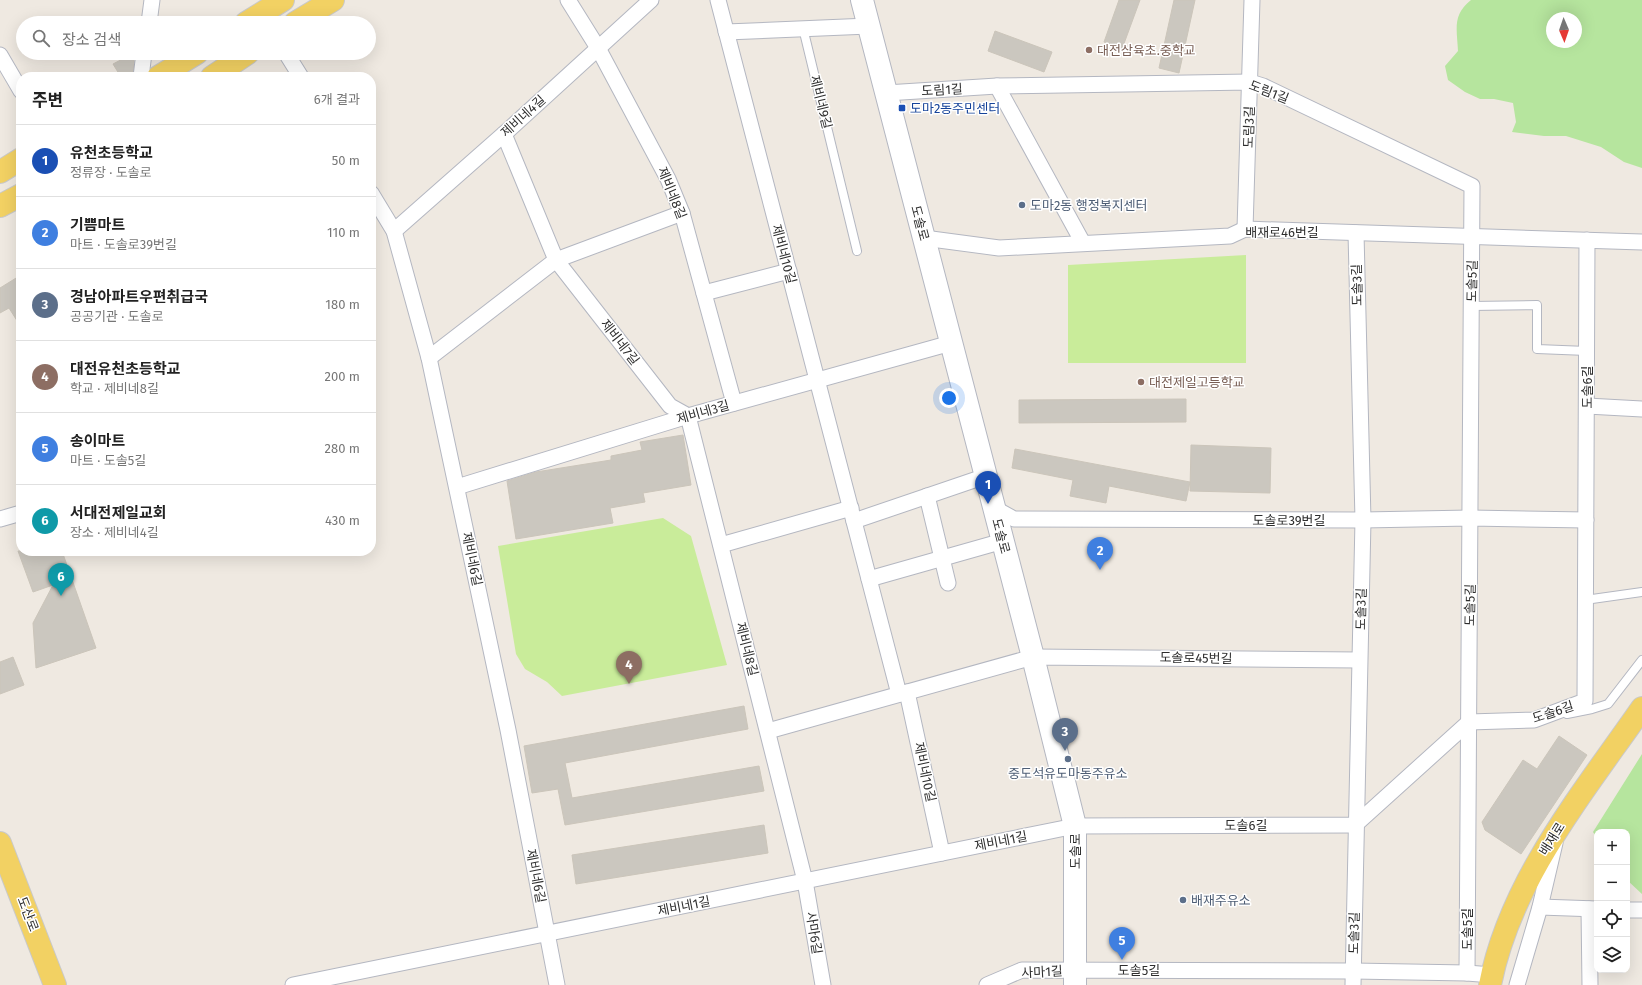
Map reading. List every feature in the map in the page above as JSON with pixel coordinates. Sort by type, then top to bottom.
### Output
[{"type":"main road","points":[[257,16],[283,0]]},
{"type":"main road","points":[[307,16],[333,0]]},
{"type":"main road","points":[[166,72],[186,60]]},
{"type":"main road","points":[[220,72],[238,60]]},
{"type":"main road","points":[[0,172],[16,162]]},
{"type":"main road","points":[[0,206],[16,198]]},
{"type":"main road","name":"배재로","points":[[1491,980],[1510,917],[1539,860],[1559,828],[1642,708]]},
{"type":"main road","name":"도산로","points":[[0,843],[55,985]]},
{"type":"street","points":[[150,16],[152,0]]},
{"type":"street","name":"제비네8길","points":[[568,0],[598,48],[668,179],[682,213],[734,404]]},
{"type":"street","name":"제비네4길","points":[[394,231],[504,134],[651,0]]},
{"type":"street","name":"제비네10길","points":[[718,0],[869,579],[903,693],[942,853]]},
{"type":"street","name":"도솔로","points":[[862,0],[1033,657],[1075,826],[1075,978]]},
{"type":"street","name":"도림3길","points":[[1245,229],[1252,0]]},
{"type":"street","points":[[726,32],[869,26]]},
{"type":"street","points":[[0,55],[16,82]]},
{"type":"street","points":[[142,72],[143,60]]},
{"type":"street","points":[[290,60],[298,72]]},
{"type":"street","name":"도림1길","points":[[886,93],[997,86],[1250,82],[1263,86],[1472,186],[1472,236]]},
{"type":"street","points":[[997,86],[1083,243]]},
{"type":"street","name":"제비네7길","points":[[504,134],[556,260],[670,406],[688,416]]},
{"type":"street","name":"제비네6길","points":[[376,201],[394,231],[429,358],[508,730],[557,985]]},
{"type":"street","points":[[429,358],[556,260],[682,213]]},
{"type":"street","name":"배재로46번길","points":[[924,238],[999,248],[1230,236],[1245,229],[1642,242]]},
{"type":"street","name":"도솔3길","points":[[1353,978],[1355,825],[1363,520],[1356,233]]},
{"type":"street","name":"도솔5길","points":[[1467,973],[1472,236]]},
{"type":"street","name":"도솔6길","points":[[1468,722],[1534,720],[1585,701],[1587,240]]},
{"type":"street","points":[[704,293],[789,271]]},
{"type":"street","name":"제비네3길","points":[[457,487],[688,416],[951,343]]},
{"type":"street","points":[[1587,406],[1642,409]]},
{"type":"street","name":"제비네8길","points":[[688,416],[805,881]]},
{"type":"street","points":[[721,545],[926,496],[986,476]]},
{"type":"street","points":[[926,496],[948,583]]},
{"type":"street","name":"도솔로39번길","points":[[994,508],[1014,519],[1363,520],[1470,518],[1586,520]]},
{"type":"street","points":[[0,520],[16,515]]},
{"type":"street","points":[[869,579],[1003,541]]},
{"type":"street","points":[[768,731],[1033,657]]},
{"type":"street","name":"도솔로45번길","points":[[1033,657],[1359,660]]},
{"type":"street","points":[[1355,825],[1468,722]]},
{"type":"street","name":"도솔6길","points":[[1075,826],[1355,825]]},
{"type":"street","name":"제비네1길","points":[[293,985],[1075,826]]},
{"type":"street","points":[[1517,985],[1540,908],[1559,828]]},
{"type":"street","name":"사마6길","points":[[805,881],[823,985]]},
{"type":"street","points":[[1540,908],[1593,909],[1590,985]]},
{"type":"street","points":[[1630,910],[1642,910]]},
{"type":"street","name":"사마1길","points":[[987,985],[1022,970],[1075,978]]},
{"type":"street","name":"도솔5길","points":[[1075,978],[1353,978],[1467,973],[1491,980]]},
{"type":"lane","name":"제비네9길","points":[[803,28],[857,250]]},
{"type":"lane","points":[[1471,306],[1538,305],[1537,349],[1587,351]]},
{"type":"lane","points":[[1585,600],[1642,592]]},
{"type":"lane","points":[[1534,720],[1592,709],[1608,704],[1642,660]]},
{"type":"green space","points":[[1471,0],[1642,0],[1642,168],[1624,162],[1601,147],[1566,136],[1544,136],[1512,132],[1516,122],[1513,103],[1494,99],[1480,99],[1465,92],[1448,80],[1445,66],[1458,51],[1457,23],[1461,11]]},
{"type":"green space","points":[[1246,255],[1246,363],[1068,363],[1068,265]]},
{"type":"green space","points":[[663,518],[691,536],[727,665],[562,696],[547,682],[525,669],[516,654],[498,546]]},
{"type":"green space","points":[[1642,754],[1642,894],[1630,883],[1630,829],[1595,829]]},
{"type":"building","points":[[1119,0],[1140,0],[1122,49],[1104,42]]},
{"type":"building","points":[[1174,0],[1195,0],[1179,73],[1159,68]]},
{"type":"building","points":[[995,31],[1052,52],[1044,72],[988,51]]},
{"type":"building","points":[[121,60],[133,60],[133,72],[118,72],[113,64]]},
{"type":"building","points":[[16,278],[16,319],[9,308],[0,313],[0,288]]},
{"type":"building","points":[[1186,399],[1186,422],[1019,423],[1019,400]]},
{"type":"building","points":[[683,435],[691,485],[643,493],[645,502],[610,508],[613,523],[516,539],[507,481],[536,472],[611,460],[611,456],[642,450],[640,442]]},
{"type":"building","points":[[1191,445],[1271,448],[1270,493],[1190,491]]},
{"type":"building","points":[[1015,449],[1190,482],[1186,501],[1109,486],[1106,503],[1070,496],[1073,480],[1012,468]]},
{"type":"building","points":[[20,556],[64,556],[96,648],[36,668],[33,623],[53,585],[33,592]]},
{"type":"building","points":[[13,657],[24,685],[0,694],[0,662]]},
{"type":"building","points":[[744,706],[748,729],[565,763],[572,798],[759,766],[764,791],[565,825],[558,789],[532,793],[524,746]]},
{"type":"building","points":[[1559,736],[1587,755],[1521,854],[1485,830],[1482,822],[1523,760],[1537,769]]},
{"type":"building","points":[[764,825],[768,853],[576,884],[572,855]]},
{"type":"place","name":"대전삼육초.중학교","points":[[1089,50]]},
{"type":"place","name":"도마2동주민센터","points":[[902,108]]},
{"type":"place","name":"도마2동 행정복지센터","points":[[1022,205]]},
{"type":"place","name":"대전제일고등학교","points":[[1141,382]]},
{"type":"place","name":"유천초등학교","points":[[988,504]]},
{"type":"place","name":"기쁨마트","points":[[1100,570]]},
{"type":"place","name":"서대전제일교회","points":[[61,596]]},
{"type":"place","name":"대전유천초등학교","points":[[629,684]]},
{"type":"place","name":"경남아파트우편취급국","points":[[1065,751]]},
{"type":"place","name":"중도석유도마동주유소","points":[[1068,759]]},
{"type":"place","name":"배재주유소","points":[[1183,900]]},
{"type":"place","name":"송이마트","points":[[1122,960]]}]
